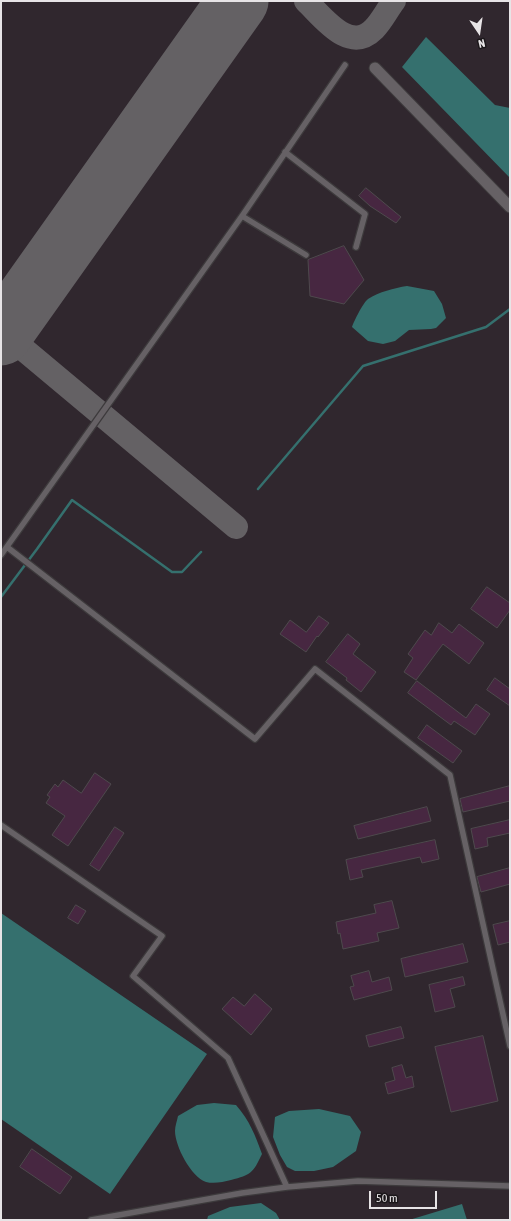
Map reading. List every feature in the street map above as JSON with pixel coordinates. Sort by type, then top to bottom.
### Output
[{"type":"street","points":[[375,68],[510,207]]},
{"type":"lane","points":[[1,555],[242,216],[345,65]]},
{"type":"lane","points":[[285,152],[365,214],[356,247]]},
{"type":"lane","points":[[242,216],[306,255]]},
{"type":"lane","points":[[7,547],[255,739],[315,669],[450,775],[510,1046]]},
{"type":"lane","points":[[1,825],[162,936],[133,976],[228,1058],[288,1187]]},
{"type":"lane","points":[[91,1220],[227,1196],[288,1187],[358,1181],[510,1186]]},
{"type":"shaded area","points":[[1,1],[510,1],[510,1220],[1,1220]]},
{"type":"water","points":[[426,37],[495,105],[510,108],[510,178],[402,67]]},
{"type":"water","points":[[407,286],[434,291],[442,304],[446,318],[436,328],[409,330],[395,341],[383,344],[368,341],[352,327],[361,308],[368,299],[377,294]]},
{"type":"water","points":[[1,913],[207,1054],[110,1194],[1,1119]]},
{"type":"water","points":[[214,1103],[236,1105],[249,1123],[262,1154],[254,1169],[247,1175],[228,1181],[212,1183],[200,1179],[190,1168],[178,1145],[175,1131],[178,1116],[197,1105]]},
{"type":"water","points":[[319,1109],[350,1116],[361,1132],[356,1151],[333,1167],[314,1171],[295,1171],[287,1167],[280,1155],[273,1137],[275,1117],[289,1111]]},
{"type":"water","points":[[261,1203],[276,1213],[280,1220],[207,1220],[208,1216],[230,1207]]},
{"type":"water","points":[[462,1204],[467,1220],[409,1220]]},
{"type":"building","points":[[366,188],[401,217],[396,223],[370,206],[359,196]]},
{"type":"building","points":[[344,246],[364,280],[344,304],[310,296],[308,260]]},
{"type":"building","points":[[487,587],[510,603],[510,610],[497,628],[471,609]]},
{"type":"building","points":[[319,616],[329,623],[318,637],[317,636],[306,652],[280,634],[290,620],[306,632]]},
{"type":"building","points":[[439,623],[452,633],[459,624],[484,643],[469,664],[443,644],[416,680],[404,672],[413,658],[408,654],[425,630],[431,635]]},
{"type":"building","points":[[348,634],[360,644],[353,654],[376,672],[361,692],[346,680],[347,678],[326,662]]},
{"type":"building","points":[[495,678],[510,689],[510,706],[487,690]]},
{"type":"building","points":[[417,681],[466,718],[476,704],[490,714],[475,735],[454,721],[451,725],[408,693]]},
{"type":"building","points":[[427,725],[462,751],[453,763],[418,738]]},
{"type":"building","points":[[95,773],[111,784],[68,846],[52,835],[65,816],[46,803],[50,797],[47,795],[55,784],[58,787],[63,780],[81,793]]},
{"type":"building","points":[[510,786],[510,801],[463,812],[460,799]]},
{"type":"building","points":[[427,807],[431,821],[358,839],[354,826]]},
{"type":"building","points":[[510,820],[510,833],[487,838],[488,846],[475,849],[471,829]]},
{"type":"building","points":[[115,827],[124,833],[99,871],[90,865]]},
{"type":"building","points":[[435,840],[439,859],[422,863],[420,857],[361,870],[363,877],[350,880],[346,860]]},
{"type":"building","points":[[510,868],[510,884],[481,892],[477,877]]},
{"type":"building","points":[[392,901],[399,928],[377,933],[379,941],[343,949],[336,922],[376,913],[374,905]]},
{"type":"building","points":[[76,905],[86,911],[78,924],[68,918]]},
{"type":"building","points":[[510,921],[510,942],[498,945],[493,925]]},
{"type":"building","points":[[463,944],[468,962],[405,977],[401,959]]},
{"type":"building","points":[[369,971],[372,982],[389,977],[392,990],[354,1000],[350,987],[354,986],[351,976]]},
{"type":"building","points":[[463,977],[465,985],[450,989],[455,1007],[435,1012],[429,985]]},
{"type":"building","points":[[255,994],[272,1009],[251,1035],[222,1009],[233,997],[244,1006]]},
{"type":"building","points":[[401,1027],[404,1038],[369,1047],[366,1036]]},
{"type":"building","points":[[483,1036],[498,1101],[451,1112],[435,1047]]},
{"type":"building","points":[[402,1065],[406,1078],[412,1076],[414,1087],[388,1094],[385,1083],[395,1080],[392,1068]]},
{"type":"building","points":[[32,1149],[72,1177],[60,1194],[20,1167]]},
{"type":"waterway","points":[[258,489],[363,366],[486,327],[510,309]]},
{"type":"waterway","points":[[1,597],[72,500],[172,572],[182,572],[201,552]]},
{"type":"taxiway","points":[[306,1],[337,30],[346,35],[355,37],[365,36],[374,29],[380,23],[394,1]]},
{"type":"taxiway","points":[[3,332],[236,527]]},
{"type":"runway","points":[[1,335],[238,1]]}]
